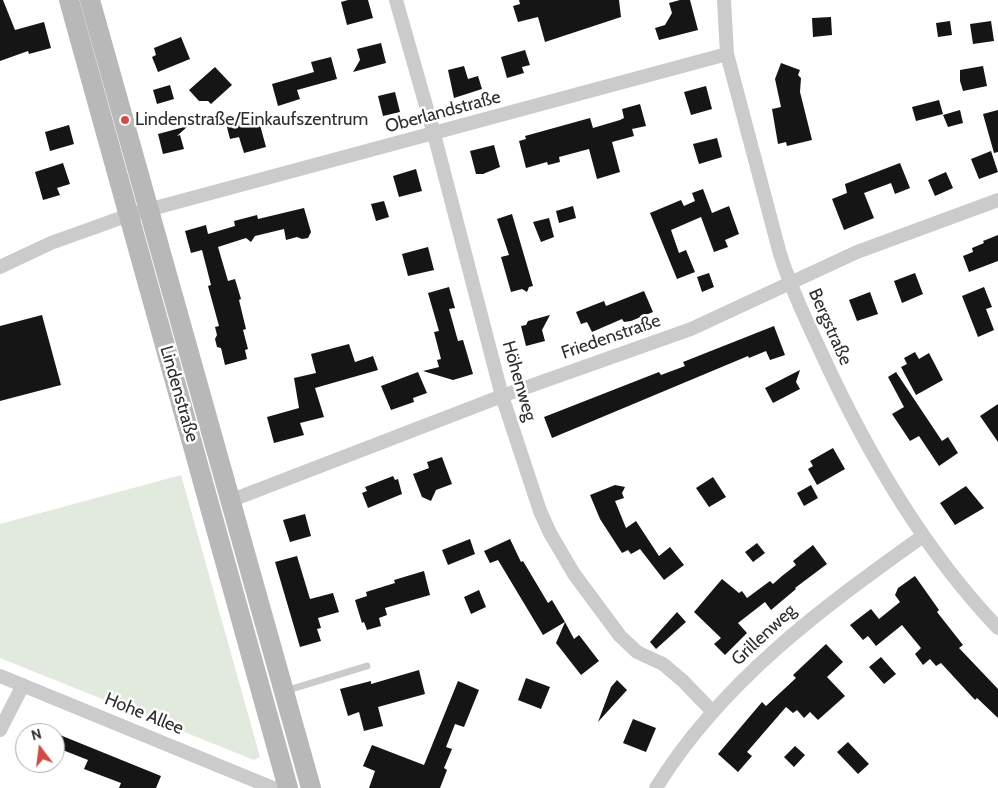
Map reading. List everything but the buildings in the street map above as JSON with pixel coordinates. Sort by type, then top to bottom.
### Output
[{"type":"street","name":"Lindenstraße","points":[[68,0],[129,215],[183,371],[232,500],[227,523],[288,788]]},
{"type":"street","name":"Lindenstraße","points":[[90,0],[150,210],[183,371],[227,523],[285,691],[311,788]]},
{"type":"street","name":"Höhenweg","points":[[396,0],[434,134],[502,396],[540,510],[574,574],[620,636],[637,652],[663,664],[683,681],[712,711]]},
{"type":"street","name":"Bergstraße","points":[[724,0],[726,54],[780,254],[790,284],[850,417],[876,463],[923,536],[998,628]]},
{"type":"street","name":"Oberlandstraße","points":[[0,267],[51,243],[129,215],[726,54]]},
{"type":"street","name":"Friedenstraße","points":[[232,500],[502,396],[691,329],[874,245],[998,200]]},
{"type":"street","name":"Grillenweg","points":[[656,788],[679,751],[712,711],[810,618],[923,536]]},
{"type":"street","name":"Hohe Allee","points":[[0,676],[273,788]]},
{"type":"street","points":[[0,730],[23,685]]},
{"type":"lane","points":[[285,691],[367,666]]},
{"type":"shaded area","points":[[181,475],[260,757],[254,760],[0,658],[0,524]]},
{"type":"place","name":"Lindenstraße/Einkaufszentrum","points":[[125,120]]}]
